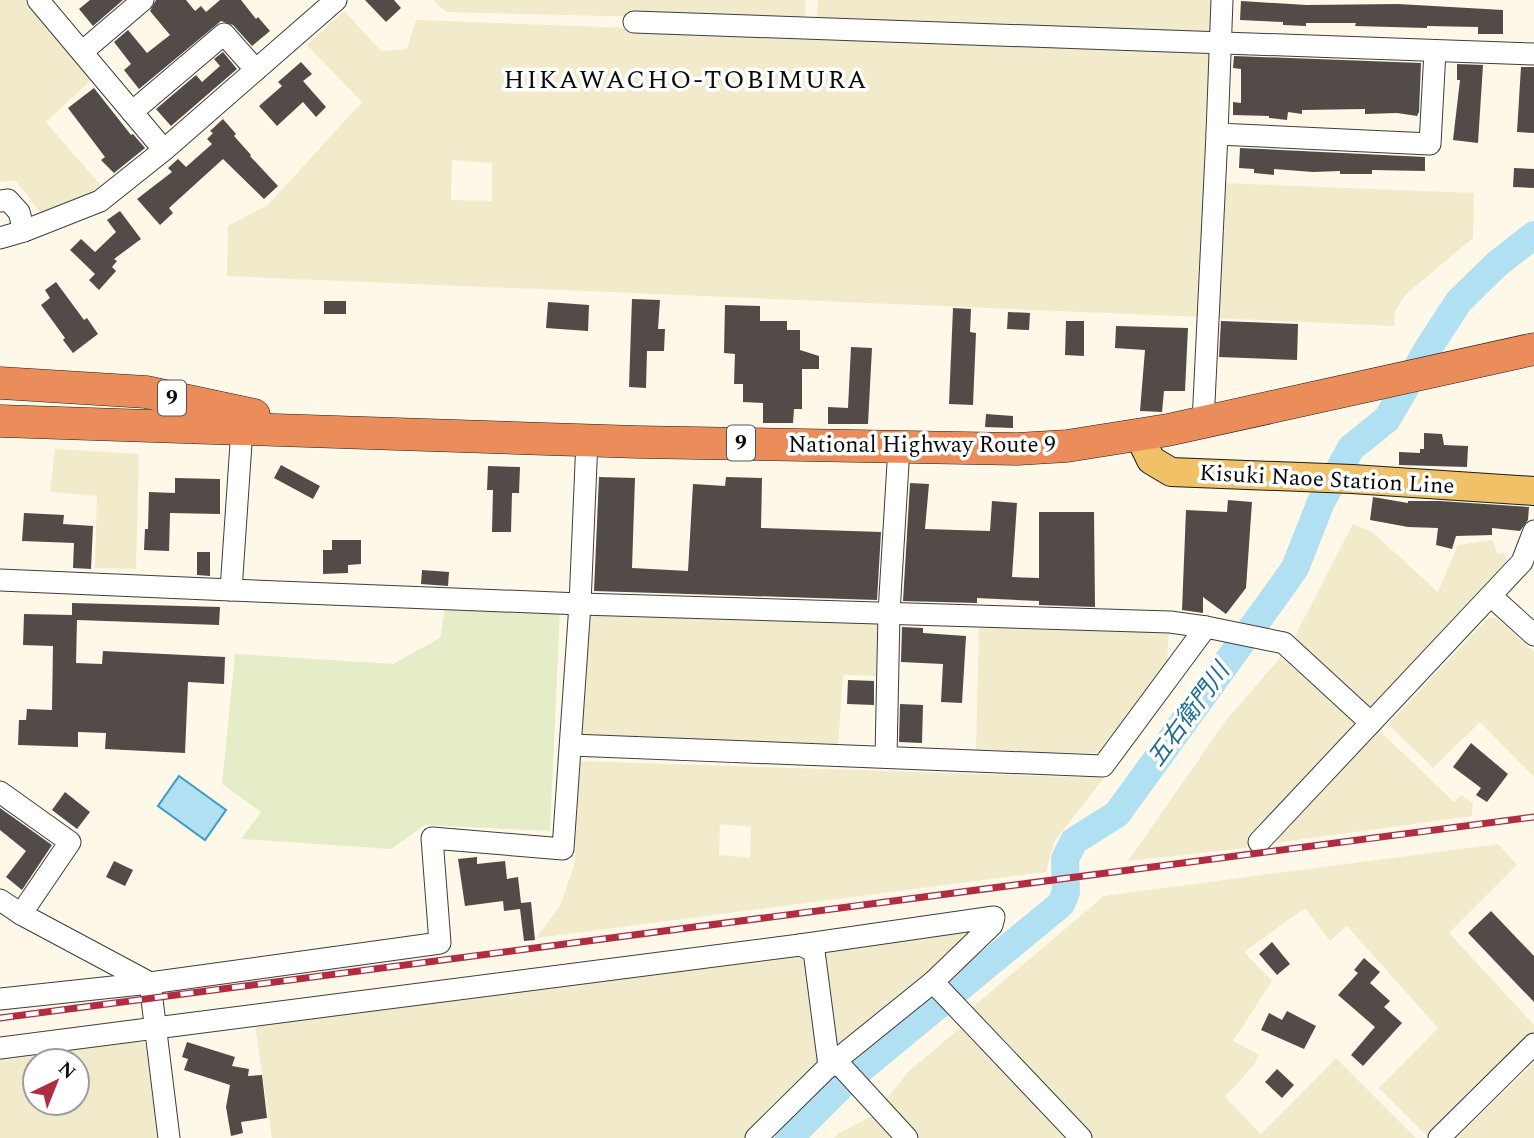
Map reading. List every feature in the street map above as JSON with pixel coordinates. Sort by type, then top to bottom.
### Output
[{"type":"highway","name":"National Highway Route 9","points":[[0,421],[586,440],[1017,449],[1067,446],[1203,423],[1448,366],[1534,349]]},
{"type":"highway","name":"National Highway Route 9","points":[[0,383],[146,392],[341,433]]},
{"type":"main road","name":"Kisuki Naoe Station Line","points":[[1139,435],[1151,460],[1171,472],[1534,491]]},
{"type":"street","points":[[38,0],[164,150]]},
{"type":"street","points":[[82,52],[143,0]]},
{"type":"street","points":[[0,238],[100,201],[164,150],[336,0]]},
{"type":"street","points":[[1203,423],[1222,0]]},
{"type":"street","points":[[634,22],[1534,54]]},
{"type":"street","points":[[132,113],[224,34],[256,70]]},
{"type":"street","points":[[1217,134],[1430,144],[1435,51]]},
{"type":"street","points":[[0,201],[8,200],[19,212],[24,231]]},
{"type":"street","points":[[231,590],[242,429]]},
{"type":"street","points":[[0,999],[150,984],[440,943],[432,838],[563,849],[580,604],[586,440]]},
{"type":"street","points":[[886,758],[889,613],[899,447]]},
{"type":"street","points":[[1259,842],[1522,562],[1534,531]]},
{"type":"street","points":[[0,580],[580,604],[1170,622],[1284,643],[1371,723]]},
{"type":"street","points":[[1491,596],[1534,635]]},
{"type":"street","points":[[571,745],[1103,766],[1206,627]]},
{"type":"street","points":[[0,792],[70,842],[21,914]]},
{"type":"street","points":[[0,900],[150,984]]},
{"type":"street","points":[[0,1048],[800,945],[994,917],[992,925],[933,982],[830,1066],[756,1138]]},
{"type":"street","points":[[800,945],[814,951],[830,1066]]},
{"type":"street","points":[[933,982],[1081,1138]]},
{"type":"street","points":[[150,984],[169,1138]]},
{"type":"street","points":[[1439,1138],[1534,1044]]},
{"type":"street","points":[[830,1066],[840,1065],[907,1138]]},
{"type":"shaded area","points":[[0,0],[27,0],[93,78],[46,122],[102,187],[91,199],[42,214],[15,180],[0,182]]},
{"type":"shaded area","points":[[433,0],[805,0],[805,21],[446,12]]},
{"type":"shaded area","points":[[818,0],[1214,0],[1213,35],[817,23]]},
{"type":"shaded area","points":[[344,11],[381,51],[407,49],[416,20],[1212,50],[1203,317],[227,276],[228,226],[268,205],[362,102],[307,45]],"holes":[[[452,160],[492,163],[492,201],[451,200]]]},
{"type":"shaded area","points":[[1219,183],[1474,193],[1473,238],[1406,294],[1395,311],[1394,326],[1214,318]]},
{"type":"shaded area","points":[[55,449],[139,454],[136,569],[95,568],[97,496],[50,492]]},
{"type":"shaded area","points":[[1353,524],[1372,532],[1438,592],[1458,545],[1492,540],[1498,554],[1503,553],[1511,566],[1368,711],[1293,640]]},
{"type":"shaded area","points":[[583,609],[882,622],[882,676],[843,675],[838,747],[578,736]]},
{"type":"shaded area","points":[[1488,618],[1496,618],[1534,652],[1534,777],[1480,722],[1433,768],[1388,724]]},
{"type":"shaded area","points":[[979,622],[1169,628],[1167,665],[1099,753],[976,752]]},
{"type":"shaded area","points":[[1281,657],[1357,725],[1246,848],[1128,861],[1227,719]]},
{"type":"shaded area","points":[[1375,732],[1382,733],[1454,802],[1461,795],[1473,803],[1472,816],[1267,844]]},
{"type":"shaded area","points":[[577,761],[1104,778],[1054,842],[1046,872],[536,938],[560,906],[575,862]],"holes":[[[720,824],[751,827],[750,858],[719,855]]]},
{"type":"shaded area","points":[[1498,844],[1517,865],[1449,933],[1534,1025],[1534,1041],[1435,1137],[1428,1137],[1379,1088],[1438,1028],[1347,926],[1330,941],[1305,908],[1244,952],[1272,981],[1233,1041],[1259,1055],[1254,1065],[1225,1097],[1261,1134],[1336,1058],[1416,1138],[1089,1138],[968,1011],[1104,896]]},
{"type":"shaded area","points":[[980,926],[925,982],[835,1052],[823,949]]},
{"type":"shaded area","points":[[796,954],[806,960],[820,1051],[815,1067],[746,1138],[272,1138],[255,1025]]},
{"type":"shaded area","points":[[960,1028],[1066,1138],[919,1138],[884,1102],[909,1071]]},
{"type":"shaded area","points":[[130,1040],[145,1043],[160,1138],[0,1138],[0,1059],[21,1056],[21,1117],[91,1117],[91,1047],[82,1047]]},
{"type":"shaded area","points":[[1534,1063],[1534,1138],[1456,1138]]},
{"type":"shaded area","points":[[876,1114],[899,1138],[834,1138],[839,1133]]},
{"type":"green space","points":[[445,608],[560,611],[550,831],[425,825],[391,849],[241,839],[261,812],[222,784],[235,654],[393,664],[440,638]]},
{"type":"water","points":[[179,776],[226,810],[205,840],[158,806]]},
{"type":"building","points":[[90,0],[123,0],[93,26],[79,9]]},
{"type":"building","points":[[156,0],[186,0],[195,11],[201,6],[206,12],[220,0],[241,0],[270,31],[252,46],[233,25],[221,21],[139,89],[124,70],[131,64],[114,42],[128,30],[147,53],[170,35],[150,11]]},
{"type":"building","points":[[365,0],[394,0],[401,8],[386,22]]},
{"type":"building","points":[[1241,1],[1307,5],[1398,4],[1503,10],[1503,34],[1478,34],[1478,27],[1355,26],[1356,23],[1306,23],[1306,26],[1240,20]]},
{"type":"building","points":[[223,52],[237,69],[171,126],[156,109],[196,75],[202,82],[220,66],[214,59]]},
{"type":"building","points":[[1234,56],[1421,63],[1419,112],[1417,116],[1397,113],[1365,114],[1365,109],[1302,110],[1302,114],[1288,112],[1287,120],[1269,116],[1233,115],[1233,102],[1241,103],[1241,69],[1233,68]]},
{"type":"building","points":[[301,62],[312,74],[303,81],[326,107],[316,117],[303,102],[277,126],[259,106],[282,86],[278,82]]},
{"type":"building","points":[[1457,64],[1483,65],[1478,143],[1453,140],[1460,80],[1457,80]]},
{"type":"building","points":[[1521,67],[1534,67],[1534,133],[1517,132]]},
{"type":"building","points":[[94,88],[131,135],[145,148],[114,173],[101,160],[105,157],[68,108]]},
{"type":"building","points":[[223,119],[250,156],[278,186],[264,199],[223,159],[169,208],[173,213],[160,225],[137,199],[172,172],[168,168],[178,159],[186,167],[212,144],[207,139],[213,133],[210,131]]},
{"type":"building","points":[[1240,148],[1425,157],[1425,171],[1372,170],[1372,174],[1340,174],[1340,171],[1274,169],[1274,175],[1254,173],[1254,169],[1239,168]]},
{"type":"building","points":[[1514,168],[1534,169],[1534,188],[1513,187]]},
{"type":"building","points":[[120,211],[141,239],[114,259],[117,261],[112,267],[116,271],[99,290],[89,280],[95,274],[70,250],[81,239],[95,252],[116,232],[107,220]]},
{"type":"building","points":[[56,282],[98,334],[73,353],[41,305],[50,298],[45,290]]},
{"type":"building","points":[[632,299],[660,300],[658,329],[665,329],[664,351],[647,351],[646,388],[629,387]]},
{"type":"building","points":[[324,301],[346,301],[346,314],[324,314]]},
{"type":"building","points":[[548,302],[589,305],[588,331],[546,328]]},
{"type":"building","points":[[725,305],[760,306],[760,321],[787,321],[787,330],[800,330],[800,350],[819,356],[819,369],[802,369],[802,409],[794,409],[793,423],[763,423],[763,403],[743,402],[743,384],[734,384],[735,354],[724,353]]},
{"type":"building","points":[[953,308],[971,309],[970,332],[976,333],[973,405],[949,404]]},
{"type":"building","points":[[1008,312],[1030,313],[1029,330],[1007,329]]},
{"type":"building","points":[[1066,321],[1084,321],[1084,356],[1065,355]]},
{"type":"building","points":[[1221,321],[1298,324],[1297,360],[1219,357]]},
{"type":"building","points":[[1116,326],[1188,328],[1185,391],[1164,391],[1162,412],[1140,411],[1145,350],[1115,348]]},
{"type":"building","points":[[851,347],[872,348],[868,424],[828,424],[828,407],[848,408]]},
{"type":"building","points":[[986,414],[1013,416],[1013,428],[985,427]]},
{"type":"building","points":[[1424,433],[1442,434],[1444,445],[1468,446],[1467,467],[1399,465],[1399,452],[1420,453],[1420,449],[1424,449]]},
{"type":"building","points":[[281,465],[320,486],[313,499],[274,478]]},
{"type":"building","points":[[488,466],[520,467],[519,493],[512,493],[511,532],[492,532],[493,490],[487,490]]},
{"type":"building","points":[[599,477],[635,478],[632,568],[688,571],[693,484],[725,486],[726,477],[762,478],[761,528],[881,532],[877,600],[594,591]]},
{"type":"building","points":[[175,478],[220,479],[220,514],[170,513],[169,551],[144,550],[145,529],[148,529],[149,492],[175,493]]},
{"type":"building","points":[[910,483],[929,484],[925,529],[990,531],[992,501],[1017,503],[1012,577],[1039,578],[1039,512],[1094,512],[1095,607],[1039,605],[1039,601],[977,598],[977,603],[903,601]]},
{"type":"building","points":[[1373,497],[1408,503],[1440,501],[1529,507],[1528,520],[1520,531],[1492,528],[1492,535],[1456,536],[1452,549],[1436,545],[1438,528],[1408,527],[1370,520]]},
{"type":"building","points":[[1228,500],[1252,502],[1246,588],[1226,614],[1203,597],[1203,613],[1182,610],[1186,510],[1227,512]]},
{"type":"building","points":[[24,513],[64,515],[63,524],[93,526],[91,569],[73,568],[74,543],[22,541]]},
{"type":"building","points":[[332,540],[361,540],[361,564],[348,565],[348,573],[323,574],[323,550],[332,550]]},
{"type":"building","points":[[197,552],[210,552],[210,576],[197,575]]},
{"type":"building","points":[[422,570],[449,572],[448,586],[421,584]]},
{"type":"building","points":[[72,603],[220,607],[219,625],[77,620],[76,663],[102,664],[103,651],[225,657],[224,684],[188,682],[185,753],[105,749],[106,733],[78,732],[78,747],[18,745],[19,720],[26,720],[27,709],[52,710],[53,646],[23,645],[24,614],[72,615]]},
{"type":"building","points":[[902,627],[923,628],[923,633],[966,636],[962,703],[941,702],[943,664],[901,662]]},
{"type":"building","points":[[848,680],[874,681],[874,705],[847,704]]},
{"type":"building","points":[[900,704],[923,705],[922,743],[899,742]]},
{"type":"building","points":[[1471,743],[1508,774],[1487,802],[1476,795],[1481,788],[1453,767]]},
{"type":"building","points":[[65,792],[90,812],[77,829],[52,810]]},
{"type":"building","points":[[0,808],[52,845],[22,890],[6,877],[26,851],[0,830]]},
{"type":"building","points":[[477,857],[477,864],[505,861],[507,879],[518,877],[521,903],[531,902],[535,940],[524,941],[520,909],[504,911],[503,901],[465,906],[458,859]]},
{"type":"building","points":[[114,861],[133,870],[125,886],[106,877]]},
{"type":"building","points":[[1491,911],[1534,956],[1534,1002],[1468,933]]},
{"type":"building","points":[[1272,942],[1290,964],[1277,975],[1259,954]]},
{"type":"building","points":[[1364,958],[1380,972],[1370,983],[1390,1001],[1384,1007],[1402,1023],[1363,1066],[1351,1055],[1375,1027],[1338,995],[1358,973],[1354,970]]},
{"type":"building","points":[[1287,1011],[1316,1026],[1304,1049],[1261,1030],[1269,1013],[1282,1020]]},
{"type":"building","points":[[187,1042],[235,1057],[232,1066],[249,1069],[248,1076],[262,1075],[267,1118],[241,1122],[243,1133],[231,1136],[226,1107],[230,1085],[184,1070],[188,1059],[182,1057]]},
{"type":"building","points":[[1277,1069],[1294,1085],[1282,1098],[1265,1082]]},
{"type":"waterway","name":"五右衛門川","points":[[789,1138],[845,1082],[1061,904],[1066,892],[1065,859],[1074,841],[1117,814],[1295,568],[1321,502],[1351,448],[1387,419],[1459,301],[1497,264],[1534,235]]},
{"type":"railway","points":[[0,1018],[1534,817]]},
{"type":"district","name":"HIKAWACHO-TOBIMURA","points":[[686,80]]}]
